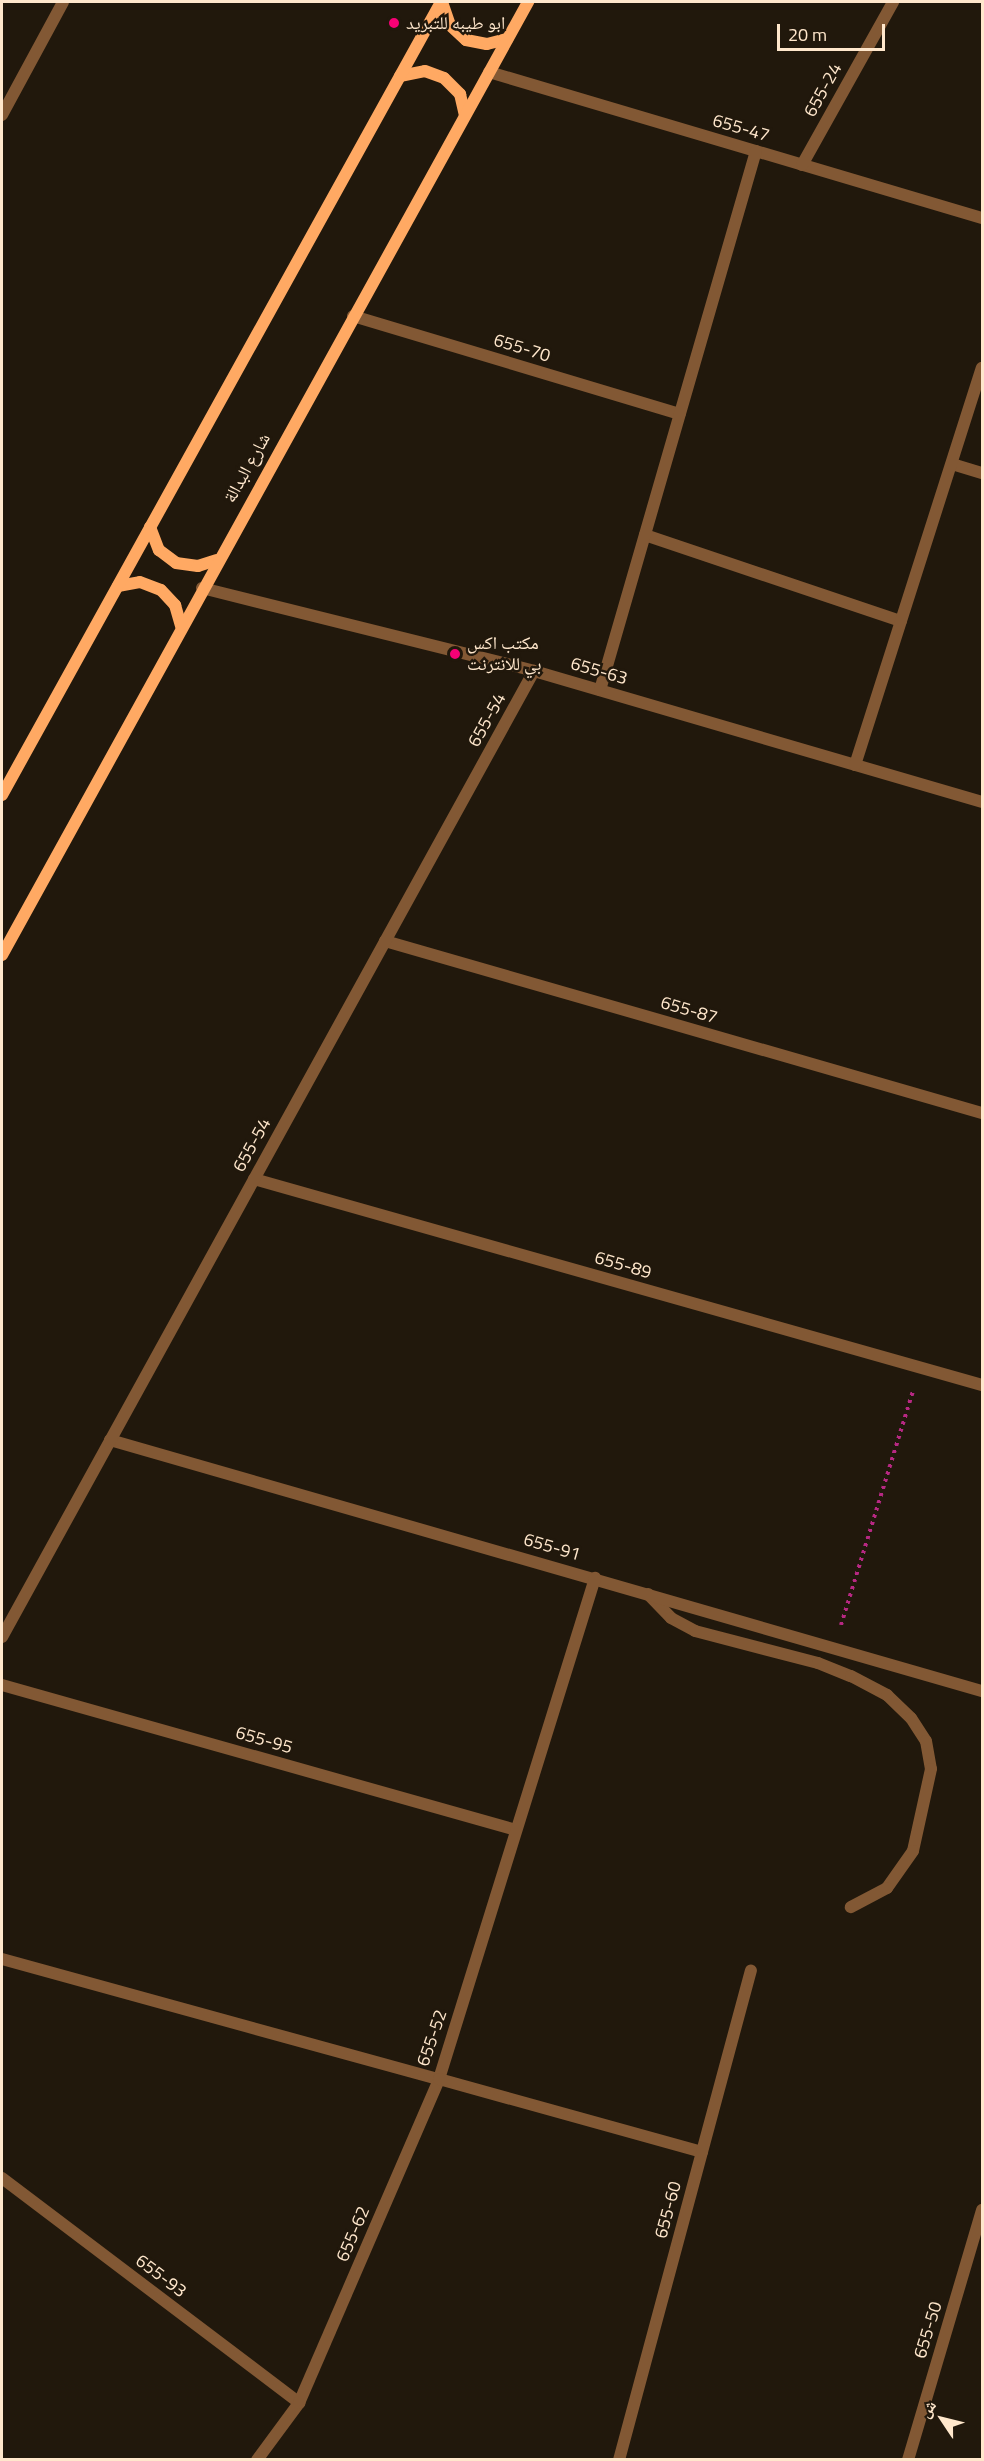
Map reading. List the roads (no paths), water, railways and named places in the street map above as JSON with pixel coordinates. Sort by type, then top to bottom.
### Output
[{"type":"street","points":[[2,115],[63,2]]},
{"type":"street","points":[[442,2],[450,26],[466,40],[487,44],[507,39]]},
{"type":"street","points":[[2,795],[442,2]]},
{"type":"street","name":"شارع البدالة","points":[[2,955],[216,560],[528,2]]},
{"type":"street","name":"655-24","points":[[802,165],[893,2]]},
{"type":"street","points":[[400,76],[425,71],[444,78],[460,94],[465,115]]},
{"type":"street","name":"655-47","points":[[489,72],[982,218]]},
{"type":"street","points":[[600,690],[756,151]]},
{"type":"street","name":"655-70","points":[[353,316],[680,414]]},
{"type":"street","points":[[855,765],[982,368]]},
{"type":"street","points":[[952,464],[982,473]]},
{"type":"street","points":[[150,527],[159,550],[176,563],[198,566],[216,560]]},
{"type":"street","points":[[645,535],[901,621]]},
{"type":"street","points":[[118,586],[140,582],[161,590],[175,606],[181,626]]},
{"type":"street","name":"655-63","points":[[202,588],[534,671],[982,802]]},
{"type":"street","name":"655-54","points":[[2,1637],[534,671]]},
{"type":"street","name":"655-87","points":[[386,941],[982,1113]]},
{"type":"street","name":"655-89","points":[[254,1179],[982,1385]]},
{"type":"street","name":"655-91","points":[[110,1440],[982,1691]]},
{"type":"street","name":"655-52","points":[[2,1959],[439,2079],[595,1578]]},
{"type":"street","points":[[647,1593],[671,1618],[695,1631],[818,1663],[851,1676],[887,1695],[911,1718],[926,1741],[931,1769],[914,1851],[887,1888],[851,1907]]},
{"type":"street","name":"655-95","points":[[2,1685],[516,1830]]},
{"type":"street","name":"655-60","points":[[620,2460],[752,1970]]},
{"type":"street","points":[[439,2079],[702,2152]]},
{"type":"street","name":"655-62","points":[[257,2460],[299,2403],[439,2079]]},
{"type":"street","name":"655-93","points":[[2,2178],[299,2403]]},
{"type":"street","name":"655-50","points":[[908,2460],[982,2210]]},
{"type":"place","name":"ابو طيبه للتبريد","points":[[394,23]]},
{"type":"place","name":"مكتب اكس بي للانترنت","points":[[455,654]]}]
